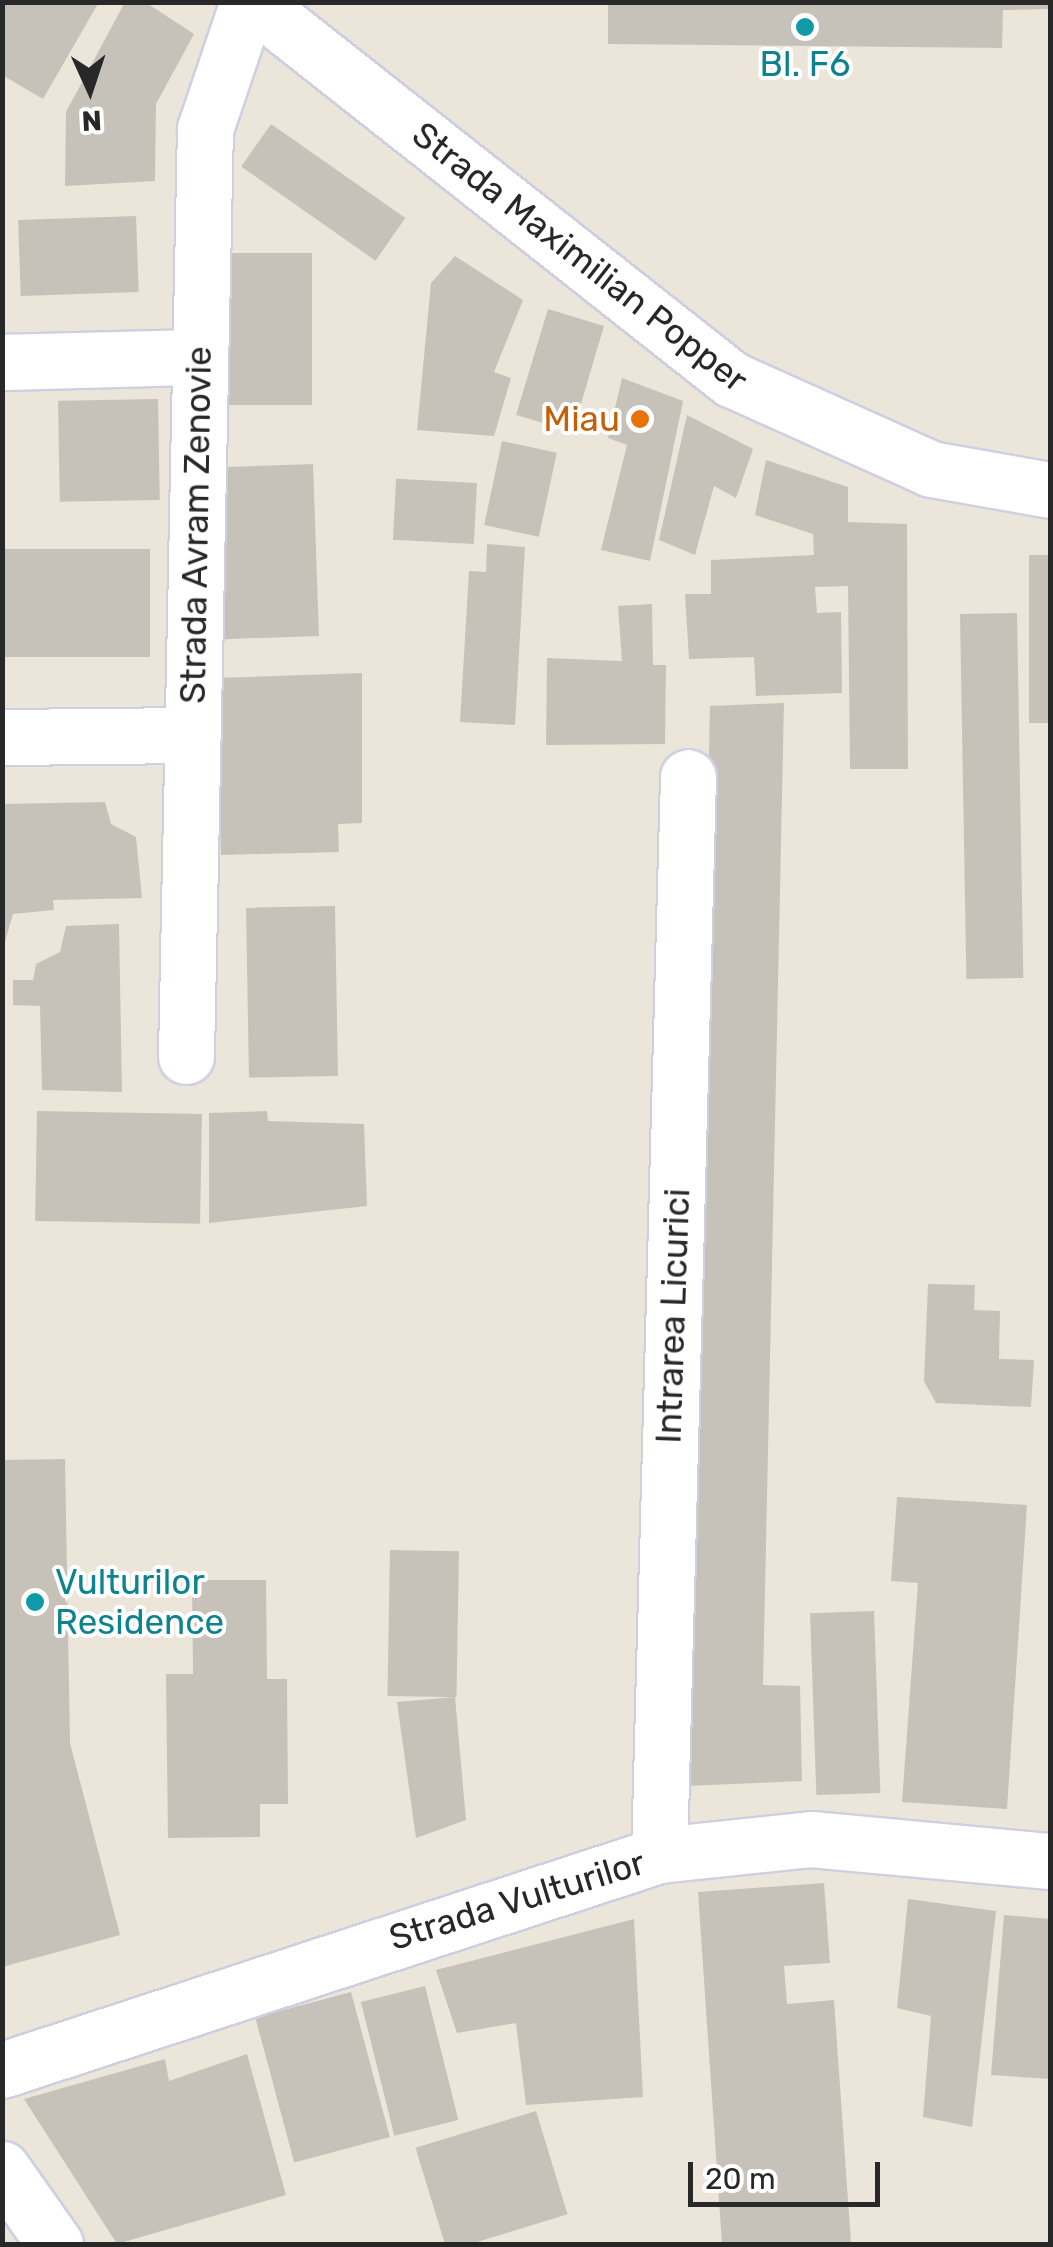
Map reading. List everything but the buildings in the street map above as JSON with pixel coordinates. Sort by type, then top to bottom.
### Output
[{"type":"street","name":"Strada Avram Zenovie","points":[[186,1056],[205,129],[251,2]]},
{"type":"street","name":"Strada Maximilian Popper","points":[[251,2],[731,380],[931,469],[1050,490]]},
{"type":"street","points":[[2,362],[199,357]]},
{"type":"street","points":[[2,737],[192,735]]},
{"type":"street","name":"Intrarea Licurici","points":[[659,1855],[688,777]]},
{"type":"street","name":"Strada Vulturilor","points":[[2,2070],[659,1855],[812,1839],[1050,1861]]},
{"type":"street","points":[[2,2169],[55,2244]]},
{"type":"place","name":"Bl. F6","points":[[805,27]]},
{"type":"place","name":"Miau","points":[[640,419]]},
{"type":"place","name":"Vulturilor Residence","points":[[35,1602]]}]
